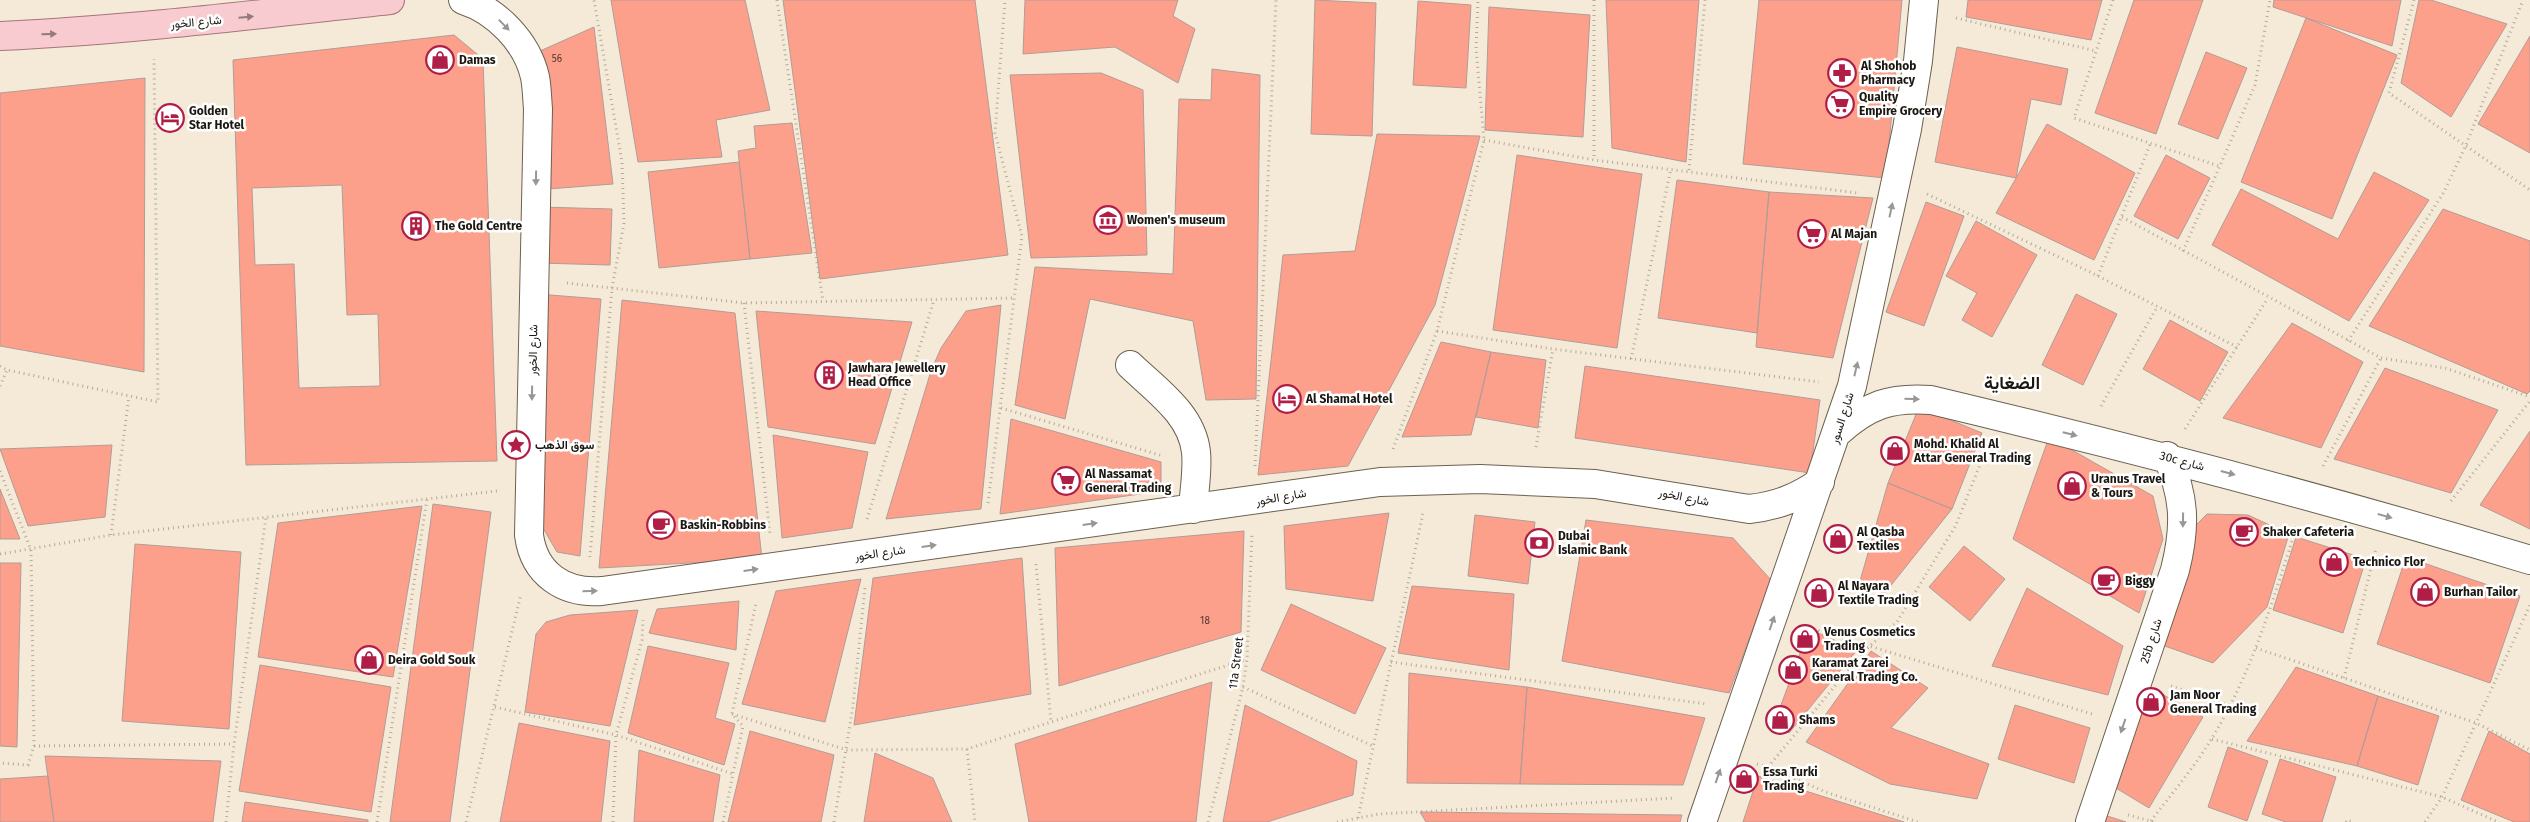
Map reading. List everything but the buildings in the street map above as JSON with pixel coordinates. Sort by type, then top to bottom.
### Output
[{"type":"main road","name":"شارع الخور","points":[[0,36],[154,26],[265,16],[390,0]]},
{"type":"street","name":"شارع الخور","points":[[463,0],[475,4],[502,22],[522,47],[535,76],[538,109],[530,546],[546,574],[558,584],[572,590],[587,592],[769,568],[1253,502],[1380,482],[1530,480],[1595,484],[1650,491],[1749,509],[1775,506],[1799,497],[1820,482]]},
{"type":"street","name":"شارع السور","points":[[1702,822],[1838,432],[1852,386],[1895,189],[1918,61],[1924,5]]},
{"type":"street","points":[[1130,365],[1182,416],[1191,433],[1196,452],[1193,509]]},
{"type":"street","name":"30c شارع","points":[[1838,432],[1857,415],[1880,404],[1906,398],[1931,400],[2167,456],[2384,516],[2530,560]]},
{"type":"street","name":"25b شارع","points":[[2090,822],[2175,570],[2182,541],[2183,511],[2178,482],[2167,456]]},
{"type":"path","points":[[587,592],[612,288],[624,223],[622,162],[594,0]]},
{"type":"path","points":[[777,0],[823,301]]},
{"type":"path","points":[[983,539],[1022,236],[995,133],[1005,0]]},
{"type":"path","name":"11a Street","points":[[1208,822],[1243,687],[1247,660],[1276,0]]},
{"type":"path","points":[[1380,482],[1437,331],[1484,140],[1476,48],[1478,0]]},
{"type":"path","points":[[1594,0],[1594,160]]},
{"type":"path","points":[[1689,170],[1705,0]]},
{"type":"path","points":[[2113,0],[2074,118],[2152,142],[2219,166]]},
{"type":"path","points":[[2183,250],[2255,85],[2270,0]]},
{"type":"path","points":[[2414,0],[2389,94],[2530,190]]},
{"type":"path","points":[[2348,341],[2444,192],[2466,145],[2523,0]]},
{"type":"path","points":[[1924,5],[2096,51]]},
{"type":"path","points":[[0,366],[7,370],[158,402],[154,26]]},
{"type":"path","points":[[1484,140],[1594,160],[1895,189],[2098,276],[2237,347]]},
{"type":"path","points":[[2098,276],[2152,142]]},
{"type":"path","points":[[1631,359],[1670,168]]},
{"type":"path","points":[[2122,217],[2380,358],[2445,368],[2530,399],[2429,529]]},
{"type":"path","points":[[534,280],[744,303],[1015,298]]},
{"type":"path","points":[[2167,456],[2268,298]]},
{"type":"path","points":[[834,822],[847,750],[863,555],[934,300]]},
{"type":"path","points":[[732,714],[769,568],[744,303]]},
{"type":"path","points":[[2084,437],[2158,307]]},
{"type":"path","points":[[1437,331],[1553,349],[1852,386]]},
{"type":"path","points":[[1530,480],[1553,349]]},
{"type":"path","points":[[2151,821],[2212,739],[2229,706],[2256,648],[2307,494],[2380,358]]},
{"type":"path","points":[[0,386],[7,370]]},
{"type":"path","points":[[111,535],[128,396]]},
{"type":"path","points":[[1001,408],[1196,466]]},
{"type":"path","points":[[1768,767],[1869,646],[1897,622],[1956,525],[2000,416]]},
{"type":"path","points":[[0,472],[31,550],[34,746],[28,764],[0,763]]},
{"type":"path","points":[[1358,818],[1430,480]]},
{"type":"path","points":[[0,554],[111,535],[530,487]]},
{"type":"path","points":[[377,822],[427,499]]},
{"type":"path","points":[[2344,678],[2384,516]]},
{"type":"path","points":[[226,822],[234,744],[266,517]]},
{"type":"path","points":[[1033,531],[1051,722]]},
{"type":"path","points":[[466,822],[521,594],[546,574]]},
{"type":"path","points":[[613,822],[616,735],[642,640],[646,584]]},
{"type":"path","points":[[2425,822],[2442,797],[2530,605]]},
{"type":"path","points":[[1774,617],[2124,724]]},
{"type":"path","points":[[2256,648],[2476,723],[2530,750]]},
{"type":"path","points":[[732,714],[847,750],[967,749],[1247,660]]},
{"type":"path","points":[[1391,662],[1742,708]]},
{"type":"path","points":[[2140,676],[2229,706]]},
{"type":"path","points":[[1243,687],[1373,746]]},
{"type":"path","points":[[495,707],[616,735],[733,774]]},
{"type":"path","points":[[722,822],[743,726],[732,714]]},
{"type":"path","points":[[2212,739],[2442,797],[2498,822]]},
{"type":"path","points":[[34,746],[234,744]]},
{"type":"path","points":[[967,749],[975,822]]},
{"type":"path","points":[[1725,757],[1768,767],[1828,794],[1918,822]]},
{"type":"path","points":[[1337,822],[1379,814],[1712,796]]},
{"type":"path","points":[[2346,822],[2347,820],[2353,822]]},
{"type":"place","name":"Damas","points":[[440,60]]},
{"type":"place","name":"Al Shohob Pharmacy","points":[[1842,73]]},
{"type":"place","name":"Quality Empire Grocery","points":[[1840,104]]},
{"type":"place","name":"Golden Star Hotel","points":[[170,118]]},
{"type":"place","name":"Women's museum","points":[[1108,220]]},
{"type":"place","name":"The Gold Centre","points":[[416,226]]},
{"type":"place","name":"Al Majan","points":[[1812,234]]},
{"type":"place","name":"Jawhara Jewellery Head Office","points":[[829,375]]},
{"type":"place","name":"Al Shamal Hotel","points":[[1287,399]]},
{"type":"place","name":"سوق الذهب","points":[[516,445]]},
{"type":"place","name":"Mohd. Khalid Al Attar General Trading","points":[[1895,451]]},
{"type":"place","name":"Al Nassamat General Trading","points":[[1066,481]]},
{"type":"place","name":"Uranus Travel & Tours","points":[[2072,486]]},
{"type":"place","name":"Baskin-Robbins","points":[[661,525]]},
{"type":"place","name":"Shaker Cafeteria","points":[[2244,532]]},
{"type":"place","name":"Al Qasba Textiles","points":[[1838,539]]},
{"type":"place","name":"Dubai Islamic Bank","points":[[1539,543]]},
{"type":"place","name":"Technico Flor","points":[[2334,562]]},
{"type":"place","name":"Biggy","points":[[2106,581]]},
{"type":"place","name":"Burhan Tailor","points":[[2425,592]]},
{"type":"place","name":"Al Nayara Textile Trading","points":[[1819,593]]},
{"type":"place","name":"Venus Cosmetics Trading","points":[[1805,639]]},
{"type":"place","name":"Deira Gold Souk","points":[[369,660]]},
{"type":"place","name":"Karamat Zarei General Trading Co.","points":[[1793,670]]},
{"type":"place","name":"Jam Noor General Trading","points":[[2151,702]]},
{"type":"place","name":"Shams","points":[[1780,720]]},
{"type":"place","name":"Essa Turki Trading","points":[[1744,779]]},
{"type":"district","name":"الضغاية","points":[[2012,383]]}]
